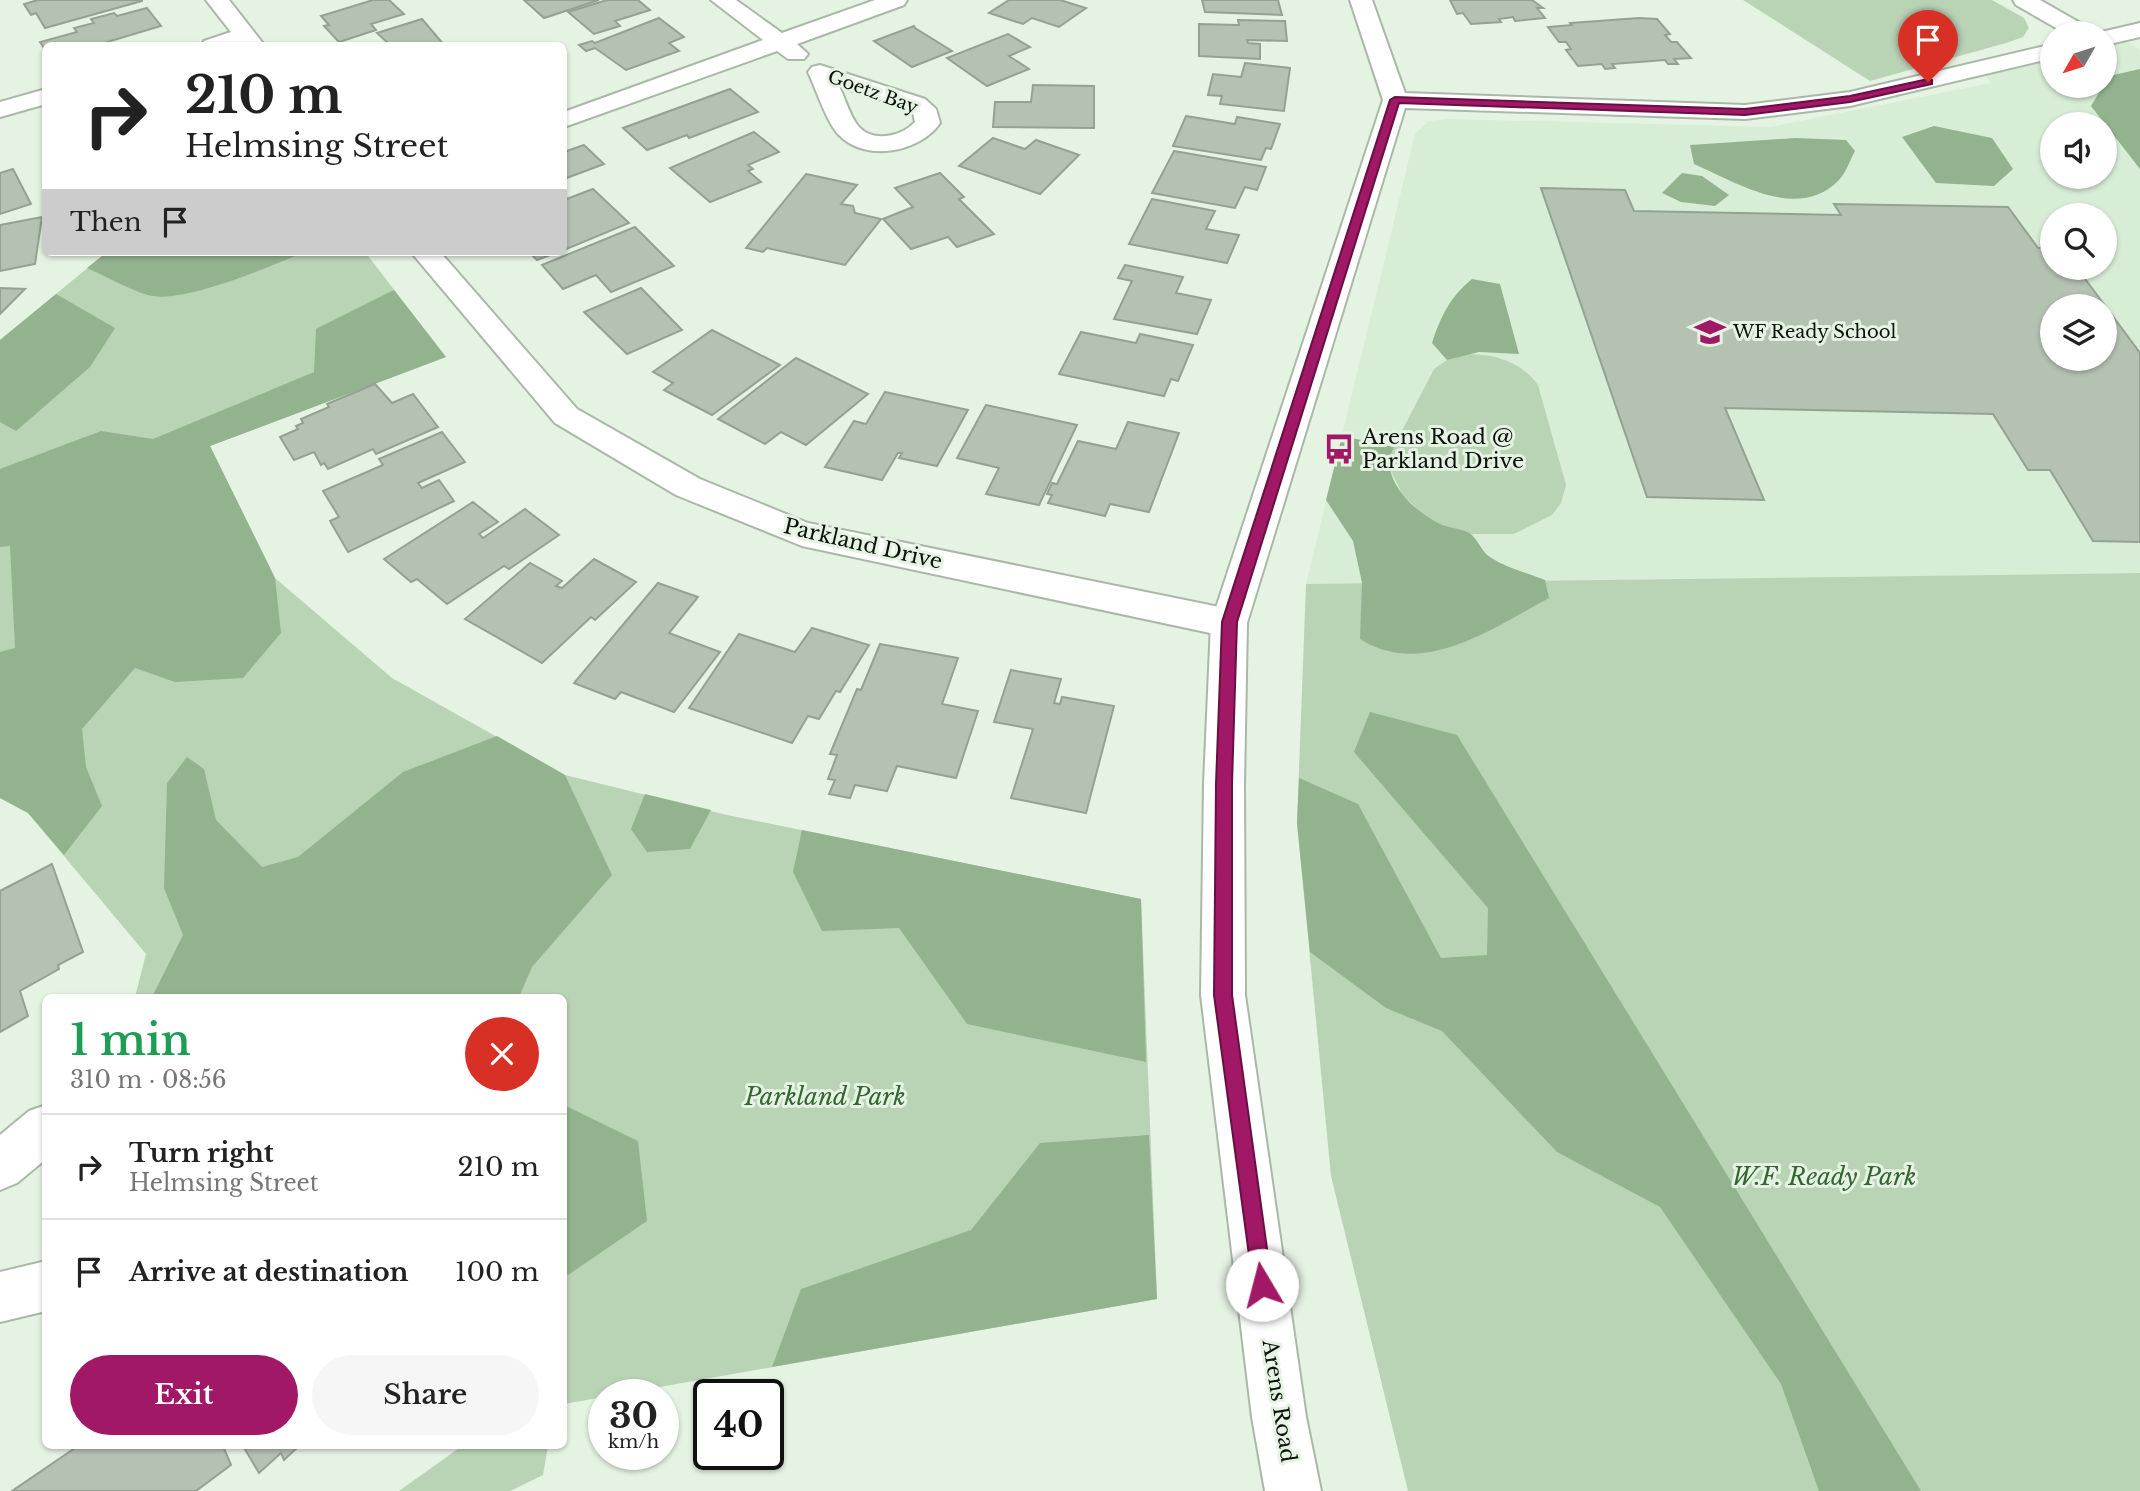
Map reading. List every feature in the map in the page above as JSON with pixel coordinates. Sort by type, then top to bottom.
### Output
[{"type":"street","points":[[216,0],[250,40]]},
{"type":"street","name":"Goetz Bay","points":[[722,0],[820,72]]},
{"type":"street","points":[[567,119],[896,0]]},
{"type":"street","points":[[1361,0],[1395,100],[1745,112],[1850,99],[2040,54]]},
{"type":"street","points":[[2024,0],[2060,21]]},
{"type":"street","points":[[2118,35],[2140,30]]},
{"type":"street","points":[[0,110],[42,97]]},
{"type":"street","name":"Arens Road","points":[[1293,1491],[1279,1417],[1223,995],[1224,784],[1229,622],[1395,100]]},
{"type":"street","name":"Parkland Drive","points":[[428,256],[566,416],[688,487],[802,534],[1229,622]]},
{"type":"street","points":[[0,1166],[42,1131]]},
{"type":"street","points":[[0,1297],[42,1287]]},
{"type":"shaded area","name":"WF Ready School","points":[[2118,36],[2140,50],[2140,573],[1306,584],[1415,134],[1429,121],[1449,119],[1771,127],[1991,83],[1981,70],[2040,54],[2040,98],[2118,98]]},
{"type":"green space","points":[[1743,0],[1992,0],[2024,18],[2029,28],[2023,37],[2006,43],[1870,81]]},
{"type":"green space","points":[[2140,69],[2140,169],[2117,139],[2117,112],[2096,112],[2091,106],[2096,98],[2118,98],[2118,74]]},
{"type":"green space","points":[[1934,126],[1992,138],[2013,169],[1994,186],[1936,183],[1902,137]]},
{"type":"green space","points":[[1795,138],[1846,140],[1855,151],[1839,180],[1823,192],[1805,198],[1787,198],[1748,188],[1694,164],[1690,145]]},
{"type":"green space","points":[[1682,173],[1702,176],[1729,195],[1715,206],[1681,202],[1662,193]]},
{"type":"green space","name":"Parkland Park","points":[[102,256],[368,256],[446,357],[210,446],[275,578],[392,678],[565,775],[727,815],[1141,899],[1157,1299],[693,1379],[679,1384],[679,1379],[588,1379],[588,1400],[567,1403],[567,994],[136,994],[146,954],[28,813],[0,798],[0,340]]},
{"type":"green space","points":[[102,256],[296,256],[229,282],[187,294],[168,296],[138,292],[87,268]]},
{"type":"green space","points":[[1472,279],[1500,284],[1519,354],[1479,352],[1447,360],[1432,343],[1447,308]]},
{"type":"green space","points":[[394,290],[446,357],[210,446],[275,578],[281,633],[243,678],[175,682],[135,668],[82,729],[86,767],[102,806],[64,855],[28,813],[0,798],[0,652],[15,648],[10,546],[0,547],[0,469],[101,431],[153,439],[314,372],[316,329]]},
{"type":"green space","points":[[56,294],[115,328],[90,367],[16,431],[0,422],[0,340]]},
{"type":"green space","points":[[1466,354],[1487,355],[1506,360],[1523,370],[1538,385],[1566,485],[1561,503],[1552,515],[1514,534],[1470,534],[1441,525],[1423,515],[1402,494],[1391,471],[1390,454],[1434,369],[1447,360]]},
{"type":"green space","points":[[1342,436],[1394,447],[1390,470],[1394,481],[1409,502],[1438,523],[1469,533],[1487,555],[1496,561],[1545,580],[1549,598],[1481,635],[1433,652],[1408,654],[1384,650],[1360,639],[1362,583],[1353,541],[1326,500]]},
{"type":"green space","name":"W.F. Ready Park","points":[[2140,573],[2140,1491],[1408,1491],[1331,1176],[1297,823],[1306,584]]},
{"type":"green space","points":[[1370,712],[1457,735],[1921,1491],[1819,1491],[1781,1384],[1660,1207],[1557,1152],[1442,1031],[1386,1008],[1310,952],[1297,823],[1299,778],[1358,804],[1441,958],[1487,955],[1488,908],[1354,752]]},
{"type":"green space","points":[[497,736],[565,775],[612,875],[532,967],[520,994],[154,994],[183,935],[164,888],[167,783],[187,757],[204,769],[216,820],[262,867],[298,857],[403,772]]},
{"type":"green space","points":[[645,794],[711,810],[690,849],[647,852],[631,829]]},
{"type":"green space","points":[[802,830],[1141,899],[1146,1062],[967,1024],[899,928],[822,931],[793,872]]},
{"type":"green space","points":[[567,1106],[638,1141],[647,1221],[568,1275]]},
{"type":"green space","points":[[1149,1135],[1157,1299],[772,1367],[801,1289],[971,1230],[1040,1143]]},
{"type":"green space","points":[[458,1449],[547,1449],[543,1475],[510,1491],[399,1491]]},
{"type":"building","points":[[38,0],[142,1],[45,28],[36,13],[31,15],[24,4]]},
{"type":"building","points":[[373,0],[389,0],[404,14],[371,24],[376,30],[339,42],[324,26],[329,25],[321,16]]},
{"type":"building","points":[[524,0],[599,0],[544,18]]},
{"type":"building","points":[[607,0],[638,0],[650,10],[615,21],[620,26],[594,34],[568,12]]},
{"type":"building","points":[[1009,0],[1060,0],[1086,8],[1059,27],[1032,18],[1023,24],[989,13]]},
{"type":"building","points":[[1202,0],[1278,0],[1282,15],[1205,12]]},
{"type":"building","points":[[1450,0],[1532,0],[1543,8],[1537,8],[1545,18],[1515,21],[1513,17],[1499,19],[1501,22],[1471,24],[1463,13],[1457,14]]},
{"type":"building","points":[[147,8],[161,26],[107,42],[42,42],[42,45],[40,42],[77,32],[74,28],[94,23],[91,19],[114,13],[117,16]]},
{"type":"building","points":[[659,18],[684,37],[669,43],[679,51],[626,70],[595,48],[586,51],[579,45],[592,41],[595,43]]},
{"type":"building","points":[[422,19],[442,42],[387,42],[377,33]]},
{"type":"building","points":[[1657,19],[1670,34],[1665,35],[1671,42],[1677,42],[1691,58],[1674,59],[1678,64],[1668,64],[1665,60],[1612,64],[1615,68],[1605,69],[1602,64],[1578,66],[1566,50],[1571,49],[1566,42],[1559,42],[1548,27],[1572,25],[1570,23]]},
{"type":"building","points":[[1238,20],[1285,21],[1287,41],[1247,40],[1248,43],[1260,44],[1260,59],[1199,56],[1199,24],[1239,25]]},
{"type":"building","points":[[914,26],[952,51],[912,67],[874,41]]},
{"type":"building","points":[[1008,34],[1030,47],[1009,56],[1029,69],[987,86],[947,58]]},
{"type":"building","points":[[1245,63],[1290,68],[1284,111],[1220,104],[1222,96],[1208,95],[1213,74],[1241,77]]},
{"type":"building","points":[[1033,85],[1094,86],[1094,128],[993,127],[995,102],[1031,102]]},
{"type":"building","points":[[730,89],[758,112],[689,138],[687,135],[647,150],[623,128]]},
{"type":"building","points":[[1186,116],[1235,124],[1237,117],[1280,124],[1271,149],[1266,148],[1261,160],[1173,146]]},
{"type":"building","points":[[754,132],[779,152],[748,165],[753,169],[748,171],[761,182],[710,202],[670,168]]},
{"type":"building","points":[[993,138],[1025,149],[1036,140],[1079,155],[1040,194],[959,166]]},
{"type":"building","points":[[584,145],[604,164],[567,178],[567,151]]},
{"type":"building","points":[[1174,151],[1266,167],[1257,190],[1245,187],[1235,208],[1152,193]]},
{"type":"building","points":[[13,169],[31,204],[0,214],[0,173]]},
{"type":"building","points":[[940,173],[964,197],[959,199],[994,234],[957,247],[948,237],[911,249],[883,219],[913,207],[895,188]]},
{"type":"building","points":[[806,174],[857,185],[841,204],[853,206],[855,213],[881,219],[845,265],[767,248],[763,252],[746,248]]},
{"type":"building","points":[[1541,188],[1625,190],[1634,211],[1841,215],[1834,204],[2008,207],[2040,248],[2040,280],[2086,280],[2096,294],[2040,294],[2040,371],[2117,371],[2117,322],[2140,353],[2140,542],[2093,541],[2050,470],[2028,470],[1993,414],[1725,408],[1764,500],[1647,497]]},
{"type":"building","points":[[593,189],[629,223],[567,249],[567,199]]},
{"type":"building","points":[[1152,199],[1215,211],[1206,229],[1239,235],[1227,263],[1129,244]]},
{"type":"building","points":[[42,217],[35,264],[0,271],[0,225]]},
{"type":"building","points":[[635,227],[674,266],[611,292],[596,275],[563,289],[542,265]]},
{"type":"building","points":[[1125,265],[1183,277],[1176,293],[1211,300],[1197,334],[1114,319],[1132,281],[1118,278]]},
{"type":"building","points":[[0,288],[25,289],[0,314]]},
{"type":"building","points":[[641,288],[682,330],[627,354],[584,312]]},
{"type":"building","points":[[712,330],[780,365],[712,415],[664,390],[673,383],[653,372]]},
{"type":"building","points":[[1081,332],[1136,343],[1140,334],[1193,345],[1178,381],[1171,379],[1164,396],[1059,374]]},
{"type":"building","points":[[796,358],[868,394],[806,445],[781,432],[765,444],[718,419]]},
{"type":"building","points":[[375,384],[392,403],[413,394],[438,427],[376,454],[373,449],[328,469],[324,463],[321,465],[314,452],[294,460],[280,437],[298,429],[296,426],[303,423],[301,419],[329,407],[327,404]]},
{"type":"building","points":[[885,392],[968,410],[937,466],[899,458],[902,453],[898,453],[882,480],[825,467],[854,421],[866,424]]},
{"type":"building","points":[[986,405],[1077,425],[1039,505],[986,494],[999,468],[957,458]]},
{"type":"building","points":[[1128,422],[1179,433],[1149,512],[1110,504],[1105,516],[1048,503],[1052,495],[1047,494],[1052,483],[1057,484],[1078,441],[1116,449]]},
{"type":"building","points":[[442,432],[465,462],[418,483],[422,488],[439,480],[454,501],[348,552],[330,521],[339,517],[323,491],[383,465],[379,459]]},
{"type":"building","points":[[473,502],[498,522],[479,534],[483,538],[525,509],[559,535],[509,569],[504,566],[447,604],[417,579],[411,582],[384,559]]},
{"type":"building","points":[[594,559],[636,582],[595,620],[591,617],[542,663],[465,619],[530,563],[562,581],[556,586],[562,588]]},
{"type":"building","points":[[658,583],[698,597],[669,633],[720,652],[674,712],[621,692],[615,699],[574,683]]},
{"type":"building","points":[[812,628],[869,645],[840,692],[836,691],[819,719],[808,716],[792,743],[689,708],[739,634],[795,652]]},
{"type":"building","points":[[880,644],[958,658],[942,704],[978,711],[956,778],[897,766],[887,791],[855,785],[850,798],[829,794],[835,780],[828,779],[837,755],[830,754],[857,689],[861,690]]},
{"type":"building","points":[[1011,670],[1061,679],[1054,703],[1060,704],[1062,697],[1114,706],[1086,813],[1011,798],[1033,729],[994,722]]},
{"type":"building","points":[[52,864],[83,952],[58,965],[59,969],[20,991],[28,1016],[0,1032],[0,891]]},
{"type":"building","points":[[74,1449],[224,1449],[231,1465],[196,1491],[12,1491]]},
{"type":"building","points":[[245,1449],[296,1449],[284,1460],[281,1453],[259,1473]]},
{"type":"place","name":"WF Ready School","points":[[1710,332]]},
{"type":"place","name":"Arens Road @ Parkland Drive","points":[[1339,449]]},
{"type":"route","points":[[1262,1285],[1223,995],[1224,784],[1229,622],[1395,100],[1745,112],[1850,99],[1928,82]]}]
